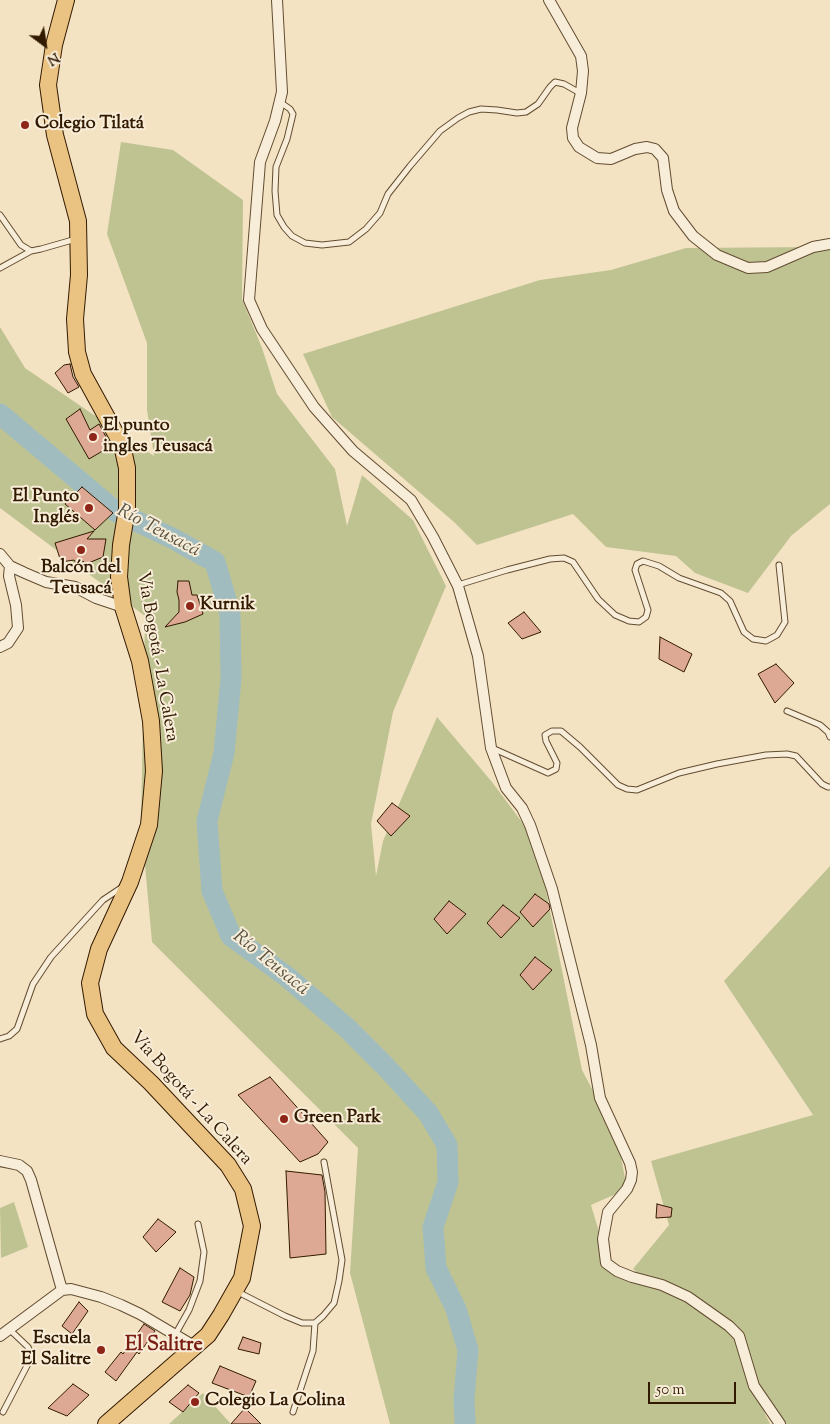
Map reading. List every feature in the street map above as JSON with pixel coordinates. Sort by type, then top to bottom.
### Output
[{"type":"main road","name":"Vía Bogotá - La Calera","points":[[66,0],[54,45],[48,85],[55,135],[78,221],[77,352],[83,374],[122,445],[127,468],[127,509],[118,577],[123,607],[140,661],[151,721],[154,771],[149,825],[130,882],[99,949],[90,984],[95,1014],[114,1048],[228,1165],[243,1189],[252,1226],[242,1278],[208,1335],[106,1424]]},
{"type":"street","points":[[277,0],[282,92],[260,162],[249,300],[262,329],[314,407],[353,452],[411,500],[433,537],[458,586],[478,656],[492,748],[506,788],[522,808],[530,825],[552,889],[591,1045],[600,1098],[630,1163],[632,1172],[627,1189],[608,1212],[603,1239],[606,1263],[617,1271],[662,1285],[688,1297],[729,1326],[739,1336],[754,1386],[780,1424]]},
{"type":"street","points":[[549,0],[581,56],[583,71],[581,93],[572,128],[573,138],[580,147],[597,158],[611,159],[635,149],[647,147],[655,149],[663,158],[667,190],[674,211],[693,236],[717,255],[748,268],[767,267],[813,247],[830,244]]},
{"type":"street","points":[[0,554],[10,566],[46,582],[75,587],[96,598],[123,607]]},
{"type":"street","points":[[0,647],[8,643],[18,628],[16,604],[9,576],[10,566]]},
{"type":"street","points":[[0,1161],[19,1165],[27,1171],[62,1290]]},
{"type":"street","points":[[0,1336],[62,1290],[71,1289],[85,1291],[140,1314],[194,1346]]},
{"type":"lane","points":[[280,102],[290,109],[293,114],[287,140],[276,167],[277,215],[292,236],[305,243],[322,245],[349,242],[366,229],[380,213],[388,194],[410,166],[440,131],[458,118],[469,112],[481,109],[516,114],[526,112],[538,104],[550,86],[556,82],[581,93]]},
{"type":"lane","points":[[0,215],[21,245],[31,251]]},
{"type":"lane","points":[[0,268],[31,251],[42,250],[78,239]]},
{"type":"lane","points":[[458,586],[507,570],[550,559],[564,558],[573,562],[598,598],[615,615],[629,621],[638,622],[646,617],[648,610],[635,570],[637,564],[643,561],[659,566],[679,578],[721,593],[730,602],[744,632],[753,639],[766,641],[777,635],[785,622],[779,565]]},
{"type":"lane","points":[[787,711],[820,725],[828,732],[830,737]]},
{"type":"lane","points":[[492,748],[548,773],[556,769],[557,763],[546,741],[546,735],[552,731],[561,731],[618,784],[627,789],[637,790],[679,773],[717,764],[787,754],[796,756],[814,777],[822,784],[830,787]]},
{"type":"lane","points":[[0,1039],[9,1036],[17,1029],[33,984],[51,957],[103,900],[130,882]]},
{"type":"lane","points":[[235,1291],[302,1323],[314,1323],[334,1303],[342,1260],[324,1162]]},
{"type":"lane","points":[[175,1335],[189,1310],[200,1281],[204,1252],[198,1224]]},
{"type":"lane","points":[[292,1412],[313,1351],[314,1323]]},
{"type":"lane","points":[[3,1412],[30,1360],[31,1354],[28,1347],[9,1329]]},
{"type":"green space","points":[[121,142],[173,150],[243,200],[242,299],[262,348],[277,394],[335,469],[347,526],[362,475],[413,520],[446,586],[393,712],[371,824],[376,876],[383,841],[437,717],[492,782],[536,841],[582,1070],[617,1136],[627,1189],[591,1205],[609,1265],[649,1283],[633,1269],[669,1225],[651,1161],[813,1115],[724,981],[830,866],[830,1424],[784,1424],[768,1396],[747,1376],[770,1424],[390,1424],[350,1273],[358,1148],[152,942],[141,821],[145,616],[0,508],[0,327],[25,368],[154,456],[147,410],[147,343],[107,234]]},
{"type":"green space","points":[[813,247],[830,250],[830,504],[791,536],[748,593],[695,573],[676,556],[606,547],[573,514],[477,545],[454,522],[332,417],[303,354],[540,280],[611,270],[686,248]]},
{"type":"green space","points":[[14,1202],[28,1247],[1,1258],[0,1208]]},
{"type":"green space","points":[[203,1393],[231,1424],[169,1424]]},
{"type":"building","points":[[70,364],[73,377],[79,387],[68,393],[55,373],[64,365]]},
{"type":"building","name":"El punto ingles Teusacá","points":[[80,409],[90,430],[99,424],[111,446],[89,459],[66,419]]},
{"type":"building","name":"El Punto Inglés","points":[[82,487],[113,513],[95,530],[65,504]]},
{"type":"building","name":"Balcón del Teusacá","points":[[94,531],[87,539],[106,539],[103,557],[86,564],[83,561],[76,563],[74,560],[61,562],[55,543]]},
{"type":"building","name":"Kurnik","points":[[178,581],[189,581],[192,595],[197,595],[203,614],[185,622],[165,627],[179,612]]},
{"type":"building","points":[[524,612],[541,632],[522,639],[508,623]]},
{"type":"building","points":[[660,637],[692,654],[684,672],[659,659]]},
{"type":"building","points":[[776,664],[794,683],[775,703],[758,674]]},
{"type":"building","points":[[392,803],[410,816],[391,836],[377,821]]},
{"type":"building","points":[[535,894],[549,904],[550,909],[533,927],[520,912]]},
{"type":"building","points":[[449,901],[466,914],[447,934],[434,919]]},
{"type":"building","points":[[503,905],[520,918],[501,938],[487,923]]},
{"type":"building","points":[[535,957],[552,970],[533,990],[520,975]]},
{"type":"building","name":"Green Park","points":[[270,1077],[328,1142],[318,1154],[300,1162],[238,1095]]},
{"type":"building","name":"Green Park","points":[[286,1171],[322,1175],[325,1192],[326,1254],[290,1258]]},
{"type":"building","points":[[657,1204],[672,1208],[671,1217],[656,1218]]},
{"type":"building","points":[[158,1219],[176,1232],[156,1252],[143,1237]]},
{"type":"building","points":[[180,1268],[194,1277],[190,1295],[180,1311],[162,1302]]},
{"type":"building","points":[[79,1302],[88,1311],[72,1334],[62,1326]]},
{"type":"building","points":[[144,1324],[155,1331],[139,1354],[137,1352],[116,1381],[105,1372],[121,1352],[123,1354]]},
{"type":"building","points":[[243,1337],[261,1343],[259,1354],[238,1349]]},
{"type":"building","points":[[220,1366],[256,1381],[249,1397],[212,1383]]},
{"type":"building","points":[[73,1384],[89,1395],[67,1416],[48,1408]]},
{"type":"building","points":[[188,1385],[199,1393],[183,1412],[169,1402]]},
{"type":"building","points":[[245,1408],[261,1424],[231,1424]]},
{"type":"waterway","name":"Río Teusacá","points":[[0,414],[115,511],[172,538],[215,562],[230,613],[231,679],[224,753],[207,821],[212,891],[231,936],[286,976],[347,1028],[428,1113],[447,1145],[448,1182],[433,1227],[436,1268],[456,1309],[468,1350],[464,1399],[465,1424]]},
{"type":"place","name":"Colegio Tilatá","points":[[25,125]]},
{"type":"place","name":"El punto ingles Teusacá","points":[[93,437]]},
{"type":"place","name":"El Punto Inglés","points":[[89,508]]},
{"type":"place","name":"Balcón del Teusacá","points":[[81,550]]},
{"type":"place","name":"Kurnik","points":[[190,606]]},
{"type":"place","name":"Green Park","points":[[284,1119]]},
{"type":"place","name":"Escuela El Salitre","points":[[101,1350]]},
{"type":"place","name":"Colegio La Colina","points":[[195,1402]]},
{"type":"district","name":"El Salitre","points":[[164,1347]]}]
